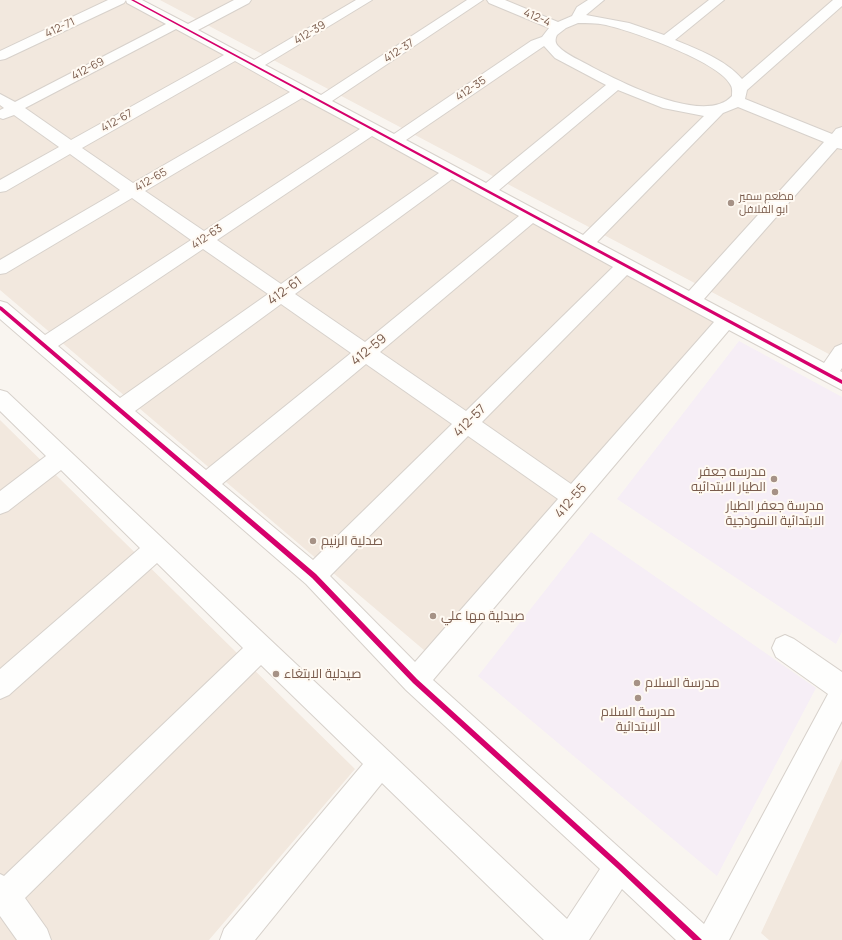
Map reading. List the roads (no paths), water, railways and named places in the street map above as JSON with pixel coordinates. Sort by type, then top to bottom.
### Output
[{"type":"street","name":"412-71","points":[[0,56],[119,0]]},
{"type":"street","points":[[132,0],[835,378],[842,352]]},
{"type":"street","name":"412-69","points":[[5,107],[244,0]]},
{"type":"street","name":"412-39","points":[[254,66],[365,0]]},
{"type":"street","name":"412-37","points":[[321,102],[476,0]]},
{"type":"street","name":"412-4","points":[[494,0],[558,27]]},
{"type":"street","points":[[577,20],[582,10],[597,0]]},
{"type":"street","points":[[665,41],[717,0]]},
{"type":"street","points":[[585,244],[718,110],[738,95],[841,0]]},
{"type":"street","points":[[718,110],[709,111],[688,109],[616,84],[581,67],[556,52],[552,48],[549,39],[553,30],[577,20],[593,18],[630,28],[665,41],[722,70],[733,77],[738,95]]},
{"type":"street","name":"412-35","points":[[394,141],[536,44],[549,39]]},
{"type":"street","name":"412-67","points":[[0,187],[235,56]]},
{"type":"street","points":[[487,191],[616,84]]},
{"type":"street","name":"412-65","points":[[0,268],[302,92]]},
{"type":"street","points":[[691,301],[839,139],[738,95]]},
{"type":"street","points":[[5,107],[71,147],[574,498]]},
{"type":"street","name":"412-63","points":[[44,346],[371,129]]},
{"type":"street","name":"412-61","points":[[120,410],[451,172]]},
{"type":"street","name":"412-59","points":[[206,484],[532,215]]},
{"type":"street","name":"412-57","points":[[314,576],[625,266]]},
{"type":"street","points":[[0,308],[314,576],[415,681],[619,866],[698,940]]},
{"type":"street","name":"412-55","points":[[415,681],[727,320]]},
{"type":"street","points":[[0,398],[566,940]]},
{"type":"street","points":[[0,504],[61,457]]},
{"type":"street","points":[[0,686],[157,548]]},
{"type":"street","points":[[36,940],[2,895],[261,648]]},
{"type":"street","points":[[785,648],[842,688]]},
{"type":"street","points":[[712,940],[842,694]]},
{"type":"street","points":[[235,940],[381,763]]},
{"type":"street","points":[[571,940],[619,866]]},
{"type":"place","name":"مطعم سمير ابو الفلافل","points":[[731,203]]},
{"type":"place","name":"مدرسه جعفر الطيار الابتدائيه","points":[[774,479]]},
{"type":"place","name":"مدرسة جعفر الطيار الابتدائية النموذجية","points":[[775,492]]},
{"type":"place","name":"صدلية الرنيم","points":[[313,541]]},
{"type":"place","name":"صيدلية مها علي","points":[[433,616]]},
{"type":"place","name":"صيدلية الابتغاء","points":[[276,674]]},
{"type":"place","name":"مدرسة السلام","points":[[637,683]]},
{"type":"place","name":"مدرسة السلام الابتدائية","points":[[638,698]]}]
